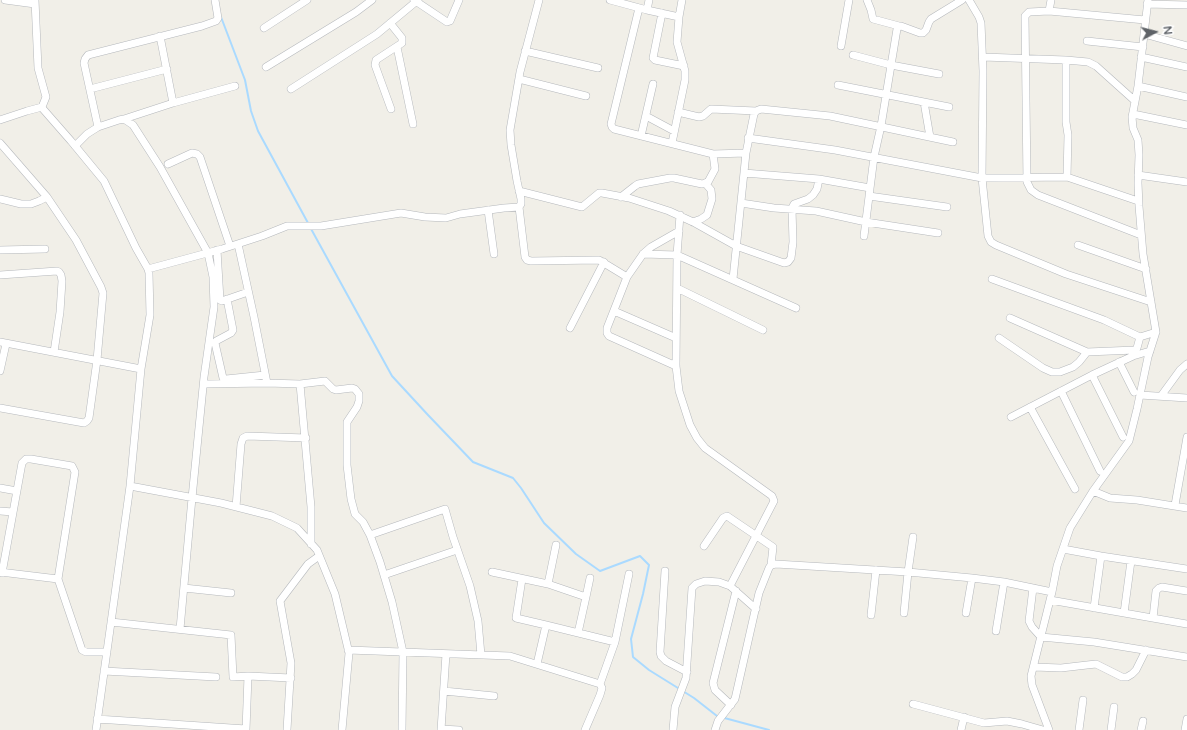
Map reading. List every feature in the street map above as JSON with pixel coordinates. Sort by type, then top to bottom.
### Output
[{"type":"street","points":[[5,0],[35,2],[38,68],[46,97],[42,107]]},
{"type":"street","points":[[98,127],[84,63],[85,59],[88,56],[216,21],[218,18],[215,0]]},
{"type":"street","points":[[264,28],[307,0]]},
{"type":"street","points":[[266,67],[356,12],[372,0]]},
{"type":"street","points":[[291,89],[361,45],[390,23],[416,0],[447,22],[450,21],[459,0]]},
{"type":"street","points":[[539,0],[519,79],[510,130],[511,145],[521,199],[521,204],[518,207],[525,257],[527,260],[531,261],[599,260],[628,277]]},
{"type":"street","points":[[647,10],[650,0]]},
{"type":"street","points":[[672,143],[685,80],[684,66],[677,42],[682,0]]},
{"type":"street","points":[[841,46],[849,0]]},
{"type":"street","points":[[867,0],[873,19],[901,26],[920,33],[923,33],[931,20],[962,0]]},
{"type":"street","points":[[969,0],[981,23],[983,57],[982,178],[988,236],[991,242],[1066,274],[1151,302]]},
{"type":"street","points":[[1049,11],[1051,0]]},
{"type":"street","points":[[615,1],[679,17]]},
{"type":"street","points":[[1048,730],[1032,686],[1031,676],[1057,566],[1070,528],[1093,491],[1129,441],[1137,393],[1156,332],[1141,236],[1138,201],[1138,140],[1133,128],[1133,114],[1143,48],[1147,2],[1187,5]]},
{"type":"street","points":[[639,8],[611,124],[614,129],[713,154],[746,153]]},
{"type":"street","points":[[1141,236],[1038,195],[1031,190],[1027,182],[1025,16],[1029,12],[1049,11],[1145,20]]},
{"type":"street","points":[[662,13],[653,58],[655,60],[684,66]]},
{"type":"street","points":[[390,23],[402,38],[402,43],[376,60],[375,65],[391,109]]},
{"type":"street","points":[[864,236],[874,157],[881,126],[885,95],[898,26]]},
{"type":"street","points":[[1144,34],[1187,46]]},
{"type":"street","points":[[160,36],[173,103]]},
{"type":"street","points":[[1087,41],[1143,48]]},
{"type":"street","points":[[396,47],[413,124]]},
{"type":"street","points":[[526,51],[598,68]]},
{"type":"street","points":[[853,55],[891,65],[940,74]]},
{"type":"street","points":[[983,57],[1088,62],[1135,101]]},
{"type":"street","points":[[1141,57],[1187,67]]},
{"type":"street","points":[[1066,60],[1066,122],[1068,135],[1067,177]]},
{"type":"street","points":[[90,89],[167,69]]},
{"type":"street","points":[[519,79],[586,96]]},
{"type":"street","points":[[641,136],[653,84]]},
{"type":"street","points":[[838,85],[949,107]]},
{"type":"street","points":[[75,146],[98,127],[173,103],[235,86]]},
{"type":"street","points":[[1138,86],[1187,97]]},
{"type":"street","points":[[924,102],[930,137]]},
{"type":"street","points":[[0,120],[42,107]]},
{"type":"street","points":[[42,107],[104,181],[149,273],[150,316],[141,369],[130,486],[96,730]]},
{"type":"street","points":[[678,112],[699,117],[703,116],[711,109],[756,111],[761,109],[830,116],[953,142]]},
{"type":"street","points":[[733,279],[748,138],[756,111]]},
{"type":"street","points":[[1133,114],[1187,125]]},
{"type":"street","points":[[646,116],[674,131]]},
{"type":"street","points":[[124,119],[133,125],[160,167],[208,253],[214,277],[214,299],[192,498],[180,629]]},
{"type":"street","points":[[748,138],[835,150],[982,178],[1067,177],[1138,201]]},
{"type":"street","points":[[0,143],[47,197],[76,240],[101,287],[103,297],[97,360],[89,418],[87,421],[84,423],[0,408]]},
{"type":"street","points":[[168,164],[192,154],[197,154],[200,157],[234,245],[248,292],[266,379]]},
{"type":"street","points":[[621,197],[638,184],[670,178],[702,184],[708,182],[715,169],[713,154]]},
{"type":"street","points":[[744,173],[819,179],[870,192],[947,207]]},
{"type":"street","points":[[1138,175],[1187,182]]},
{"type":"street","points":[[519,191],[582,207],[599,193],[621,197],[680,215],[736,246],[784,263],[788,262],[791,258],[793,242],[792,209],[794,204],[808,199],[813,195],[817,189],[819,179]]},
{"type":"street","points":[[693,222],[707,215],[712,198],[711,190],[705,183]]},
{"type":"street","points":[[0,199],[21,204],[31,204],[47,197]]},
{"type":"street","points":[[741,203],[836,215],[866,222],[938,233]]},
{"type":"street","points":[[148,269],[234,245],[287,226],[321,226],[401,213],[425,217],[446,218],[460,214],[518,207]]},
{"type":"street","points":[[488,210],[494,254]]},
{"type":"street","points":[[680,215],[677,255],[676,338],[676,366],[679,391],[690,424],[697,438],[705,448],[772,496],[774,502],[730,586]]},
{"type":"street","points":[[676,366],[609,336],[607,333],[607,328],[628,277],[643,254],[651,246],[679,231]]},
{"type":"street","points":[[1078,244],[1146,269]]},
{"type":"street","points":[[0,250],[45,249]]},
{"type":"street","points":[[217,250],[219,299],[222,301],[248,292]]},
{"type":"street","points":[[643,254],[677,255],[796,308]]},
{"type":"street","points":[[570,328],[604,262]]},
{"type":"street","points":[[0,275],[59,272],[62,281],[60,312],[54,352]]},
{"type":"street","points":[[992,279],[1104,320],[1140,338],[1156,332]]},
{"type":"street","points":[[677,288],[764,330]]},
{"type":"street","points":[[227,299],[233,330],[231,333],[215,343],[223,378],[266,379],[300,384],[325,381],[333,389],[352,388],[359,394],[357,407],[348,422],[347,465],[351,499],[355,514],[363,522],[370,535],[392,602],[403,652],[402,730]]},
{"type":"street","points":[[614,311],[676,338]]},
{"type":"street","points":[[1010,318],[1088,352],[1134,350],[1137,348],[1140,338]]},
{"type":"street","points":[[999,338],[1043,368],[1052,372],[1060,372],[1073,367],[1088,352]]},
{"type":"street","points":[[0,371],[3,343],[141,369]]},
{"type":"street","points":[[1011,417],[1119,362],[1150,351]]},
{"type":"street","points":[[1119,362],[1137,393]]},
{"type":"street","points":[[1161,396],[1180,370],[1187,364]]},
{"type":"street","points":[[1092,375],[1123,437]]},
{"type":"street","points":[[204,384],[266,379]]},
{"type":"street","points":[[300,384],[312,507],[311,544]]},
{"type":"street","points":[[1061,391],[1100,471]]},
{"type":"street","points":[[1137,393],[1187,398]]},
{"type":"street","points":[[1030,407],[1076,489]]},
{"type":"street","points":[[236,507],[241,444],[243,438],[247,436],[306,438]]},
{"type":"street","points":[[1175,505],[1187,437]]},
{"type":"street","points":[[58,579],[1,572],[22,462],[26,459],[72,466],[74,468],[75,472],[58,579],[82,650],[86,652],[107,652]]},
{"type":"street","points":[[130,486],[236,507],[272,516],[297,528],[317,550],[335,594],[349,653],[342,730]]},
{"type":"street","points":[[0,488],[17,491]]},
{"type":"street","points":[[1093,491],[1110,498],[1137,500],[1187,508]]},
{"type":"street","points":[[370,535],[445,509],[472,593],[478,621],[481,655]]},
{"type":"street","points":[[0,511],[13,512]]},
{"type":"street","points":[[704,546],[726,516],[728,516],[773,546],[771,566]]},
{"type":"street","points":[[904,613],[913,537]]},
{"type":"street","points":[[548,584],[556,544]]},
{"type":"street","points":[[1063,549],[1187,569]]},
{"type":"street","points":[[384,575],[457,550]]},
{"type":"street","points":[[287,730],[291,663],[280,601],[308,564],[319,556]]},
{"type":"street","points":[[1094,608],[1100,556]]},
{"type":"street","points":[[1124,613],[1131,561]]},
{"type":"street","points":[[715,730],[720,719],[735,699],[759,593],[768,568],[771,566],[776,564],[908,572],[1004,582],[1052,592]]},
{"type":"street","points":[[871,615],[876,570]]},
{"type":"street","points":[[665,571],[660,652],[661,656],[666,661],[686,675]]},
{"type":"street","points":[[492,572],[548,584],[586,597]]},
{"type":"street","points":[[585,730],[600,695],[602,688],[600,684],[615,642],[629,574]]},
{"type":"street","points":[[578,633],[590,578]]},
{"type":"street","points":[[966,613],[972,578]]},
{"type":"street","points":[[522,579],[516,618],[615,642]]},
{"type":"street","points":[[673,730],[675,707],[686,675],[692,588],[696,584],[705,581],[719,582],[730,586],[756,609]]},
{"type":"street","points":[[996,631],[1004,582]]},
{"type":"street","points":[[1153,618],[1156,591],[1159,588],[1162,587],[1187,591]]},
{"type":"street","points":[[184,588],[230,593]]},
{"type":"street","points":[[1033,588],[1029,622],[1032,628],[1041,637],[1094,642],[1187,657]]},
{"type":"street","points":[[730,707],[715,690],[713,683],[736,591]]},
{"type":"street","points":[[1050,600],[1187,624]]},
{"type":"street","points":[[111,622],[231,634],[233,676],[291,678]]},
{"type":"street","points":[[537,664],[546,625]]},
{"type":"street","points":[[348,650],[510,656],[600,684]]},
{"type":"street","points":[[1034,667],[1061,668],[1096,664],[1122,677],[1127,677],[1136,670],[1146,650]]},
{"type":"street","points":[[446,654],[441,730],[459,730]]},
{"type":"street","points":[[104,671],[216,678]]},
{"type":"street","points":[[97,719],[156,727],[246,729],[248,676]]},
{"type":"street","points":[[444,691],[494,696]]},
{"type":"street","points":[[1079,730],[1083,700]]},
{"type":"street","points":[[913,704],[984,723],[1007,721],[1043,730]]},
{"type":"street","points":[[1111,730],[1114,708]]},
{"type":"street","points":[[961,730],[964,717]]},
{"type":"street","points":[[1185,730],[1187,719]]},
{"type":"street","points":[[1141,730],[1143,721]]},
{"type":"waterway","points":[[221,17],[245,80],[251,111],[258,131],[308,223]]},
{"type":"waterway","points":[[310,227],[392,376],[473,462],[513,478],[544,523],[576,554],[600,571],[640,556],[649,565],[631,639],[633,657],[649,670],[694,698],[717,716],[769,730]]}]
